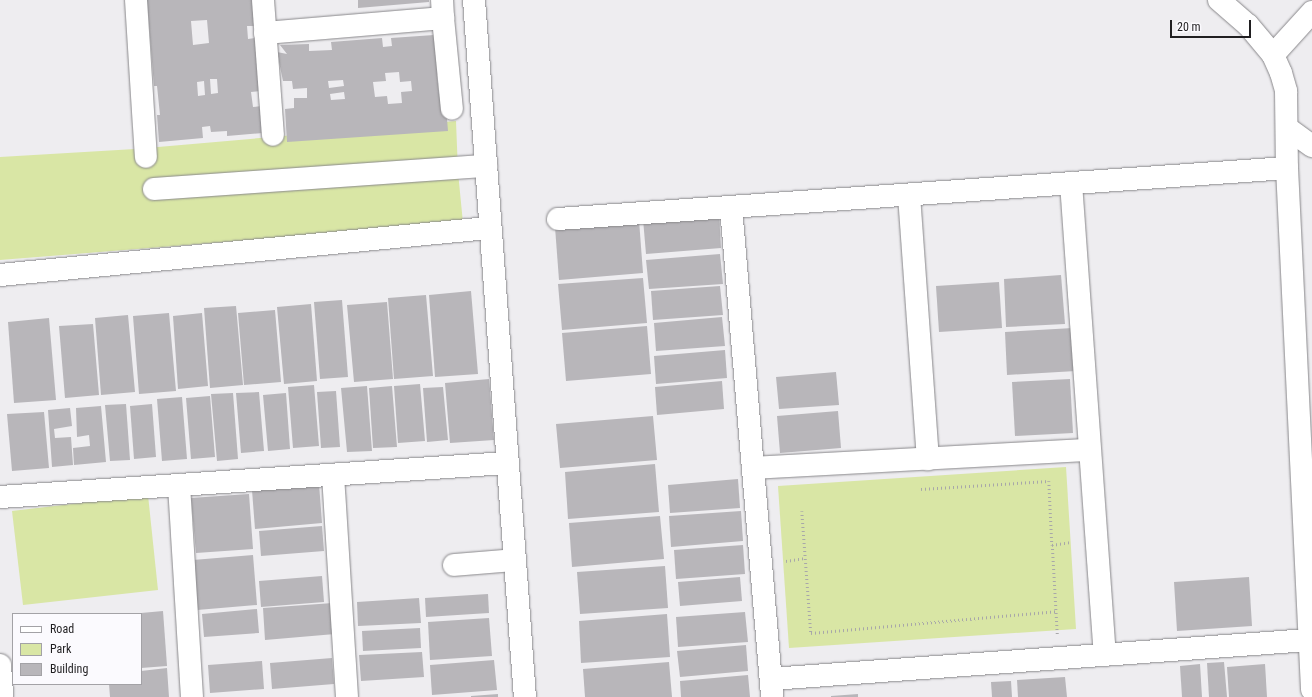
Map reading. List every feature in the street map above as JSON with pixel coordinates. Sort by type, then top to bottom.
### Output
[{"type":"street","points":[[136,0],[146,157]]},
{"type":"street","points":[[263,0],[273,135]]},
{"type":"street","points":[[474,0],[525,697]]},
{"type":"street","points":[[1219,0],[1248,24],[1273,55],[1281,73],[1286,91],[1288,128],[1287,168],[1307,500],[1309,640],[1312,689]]},
{"type":"street","points":[[265,33],[442,9],[452,108]]},
{"type":"street","points":[[1273,55],[1312,12]]},
{"type":"street","points":[[1288,128],[1312,146]]},
{"type":"street","points":[[154,190],[486,166]]},
{"type":"street","points":[[558,219],[1287,168]]},
{"type":"street","points":[[1071,183],[1089,450],[1105,655]]},
{"type":"street","points":[[909,195],[928,459]]},
{"type":"street","points":[[731,207],[771,688],[1058,659],[1309,640]]},
{"type":"street","points":[[0,275],[490,228]]},
{"type":"street","points":[[753,468],[1089,450]]},
{"type":"street","points":[[0,497],[507,463]]},
{"type":"street","points":[[333,475],[347,697]]},
{"type":"street","points":[[179,484],[192,697]]},
{"type":"street","points":[[454,564],[514,560]]},
{"type":"street","points":[[0,665],[2,697]]},
{"type":"path","points":[[921,489],[1049,481],[1058,659]]},
{"type":"path","points":[[802,511],[811,633],[1056,612]]},
{"type":"path","points":[[1052,545],[1096,538]]},
{"type":"green space","points":[[456,121],[458,172],[463,223],[0,260],[0,157],[135,149]]},
{"type":"green space","points":[[1066,467],[1076,629],[789,648],[778,486]]},
{"type":"green space","points":[[148,495],[158,590],[23,605],[12,511]]},
{"type":"building","points":[[147,0],[252,0],[254,26],[247,26],[248,39],[255,38],[260,91],[251,92],[253,107],[261,106],[263,133],[227,136],[227,131],[211,132],[210,126],[202,127],[203,138],[159,142],[157,115],[160,115],[157,86],[154,86]],"holes":[[[207,20],[209,43],[193,45],[191,21]],[[210,79],[217,79],[218,93],[211,94]],[[204,81],[205,95],[198,96],[197,82]]]},
{"type":"building","points":[[358,0],[429,0],[429,2],[358,8]]},
{"type":"building","points":[[434,35],[444,74],[437,75],[439,94],[445,94],[448,131],[287,142],[285,109],[294,108],[294,98],[307,98],[307,88],[293,89],[292,81],[283,81],[277,52],[287,54],[280,45],[309,44],[309,51],[332,50],[331,42],[382,38],[383,47],[392,46],[391,38]],"holes":[[[399,72],[400,82],[411,81],[412,91],[401,92],[402,103],[388,104],[387,96],[375,97],[373,82],[386,81],[385,73]],[[343,80],[344,86],[329,88],[328,81]],[[344,92],[345,99],[331,100],[330,94]]]},
{"type":"building","points":[[719,213],[721,248],[646,254],[643,219]]},
{"type":"building","points":[[639,220],[643,273],[559,280],[555,227]]},
{"type":"building","points":[[720,254],[723,284],[649,289],[646,260]]},
{"type":"building","points":[[1061,275],[1065,324],[1006,327],[1004,279]]},
{"type":"building","points":[[643,278],[647,323],[562,330],[558,284]]},
{"type":"building","points":[[999,282],[1002,328],[939,332],[936,286]]},
{"type":"building","points":[[720,286],[723,315],[653,320],[651,291]]},
{"type":"building","points":[[471,291],[478,374],[435,377],[429,295]]},
{"type":"building","points":[[426,295],[433,376],[394,379],[388,298]]},
{"type":"building","points":[[342,300],[348,377],[320,379],[314,302]]},
{"type":"building","points":[[387,302],[393,379],[354,382],[347,305]]},
{"type":"building","points":[[311,304],[317,381],[284,384],[277,307]]},
{"type":"building","points":[[236,306],[243,385],[210,388],[204,308]]},
{"type":"building","points":[[275,310],[281,382],[244,385],[238,313]]},
{"type":"building","points":[[169,313],[176,391],[139,394],[133,316]]},
{"type":"building","points":[[202,313],[208,386],[178,389],[173,316]]},
{"type":"building","points":[[128,315],[135,392],[101,395],[95,318]]},
{"type":"building","points":[[722,317],[725,346],[656,351],[654,323]]},
{"type":"building","points":[[49,318],[56,400],[14,403],[8,322]]},
{"type":"building","points":[[93,324],[99,395],[65,398],[59,326]]},
{"type":"building","points":[[647,326],[651,374],[566,381],[562,333]]},
{"type":"building","points":[[1073,328],[1076,371],[1007,375],[1005,332]]},
{"type":"building","points":[[725,350],[727,378],[656,384],[654,356]]},
{"type":"building","points":[[836,372],[839,405],[779,409],[776,377]]},
{"type":"building","points":[[489,379],[494,440],[450,443],[445,383]]},
{"type":"building","points":[[1070,379],[1073,433],[1015,436],[1012,382]]},
{"type":"building","points":[[722,381],[724,409],[657,415],[655,387]]},
{"type":"building","points":[[420,384],[425,441],[398,443],[394,386]]},
{"type":"building","points":[[314,385],[319,446],[293,448],[288,387]]},
{"type":"building","points":[[367,386],[372,451],[347,452],[341,388]]},
{"type":"building","points":[[392,386],[397,447],[373,448],[369,388]]},
{"type":"building","points":[[443,387],[448,440],[427,442],[423,388]]},
{"type":"building","points":[[336,391],[340,447],[321,448],[317,392]]},
{"type":"building","points":[[259,392],[264,451],[241,453],[236,393]]},
{"type":"building","points":[[233,393],[238,459],[217,461],[211,394]]},
{"type":"building","points":[[286,393],[290,449],[268,451],[263,395]]},
{"type":"building","points":[[210,396],[215,457],[191,459],[186,398]]},
{"type":"building","points":[[182,397],[187,459],[162,461],[157,399]]},
{"type":"building","points":[[126,404],[130,460],[110,461],[105,405]]},
{"type":"building","points":[[152,404],[156,457],[134,459],[130,406]]},
{"type":"building","points":[[101,406],[106,462],[74,465],[73,448],[90,446],[89,435],[77,437],[76,408]]},
{"type":"building","points":[[70,408],[72,426],[54,429],[55,438],[71,437],[73,465],[52,467],[48,410]]},
{"type":"building","points":[[838,411],[841,448],[780,453],[777,416]]},
{"type":"building","points":[[44,412],[49,468],[12,471],[7,414]]},
{"type":"building","points":[[653,416],[657,460],[560,468],[556,424]]},
{"type":"building","points":[[655,464],[659,512],[568,519],[565,472]]},
{"type":"building","points":[[738,479],[740,508],[670,513],[668,485]]},
{"type":"building","points":[[319,484],[322,523],[255,529],[252,490]]},
{"type":"building","points":[[249,494],[253,549],[196,553],[191,498]]},
{"type":"building","points":[[741,511],[743,541],[671,547],[669,516]]},
{"type":"building","points":[[660,516],[664,559],[572,567],[569,523]]},
{"type":"building","points":[[322,526],[324,551],[261,556],[259,531]]},
{"type":"building","points":[[743,545],[745,574],[676,579],[674,550]]},
{"type":"building","points":[[253,555],[257,605],[197,610],[193,560]]},
{"type":"building","points":[[665,566],[668,608],[580,614],[577,572]]},
{"type":"building","points":[[322,576],[324,602],[261,607],[259,581]]},
{"type":"building","points":[[740,577],[742,601],[680,606],[678,582]]},
{"type":"building","points":[[1249,577],[1252,626],[1177,631],[1174,582]]},
{"type":"building","points":[[488,594],[489,613],[426,617],[425,598]]},
{"type":"building","points":[[419,598],[421,623],[358,626],[357,602]]},
{"type":"building","points":[[333,603],[335,634],[265,640],[263,608]]},
{"type":"building","points":[[257,609],[259,633],[204,637],[202,614]]},
{"type":"building","points":[[163,611],[167,666],[142,668],[141,613]]},
{"type":"building","points":[[745,612],[748,642],[678,647],[676,617]]},
{"type":"building","points":[[667,614],[670,657],[581,663],[579,621]]},
{"type":"building","points":[[489,618],[492,656],[430,660],[428,622]]},
{"type":"building","points":[[420,628],[421,648],[363,651],[362,631]]},
{"type":"building","points":[[746,645],[748,671],[680,677],[677,651]]},
{"type":"building","points":[[422,652],[424,677],[361,681],[359,655]]},
{"type":"building","points":[[332,658],[334,684],[272,689],[270,663]]},
{"type":"building","points":[[494,660],[497,690],[432,695],[430,665]]},
{"type":"building","points":[[262,661],[264,689],[210,693],[208,665]]},
{"type":"building","points":[[669,662],[672,697],[585,697],[583,669]]},
{"type":"building","points":[[1224,662],[1227,697],[1209,697],[1207,663]]},
{"type":"building","points":[[1200,664],[1202,697],[1182,697],[1180,666]]},
{"type":"building","points":[[1265,664],[1267,697],[1229,697],[1227,667]]},
{"type":"building","points":[[167,668],[169,697],[110,697],[109,685],[142,685],[142,671]]},
{"type":"building","points":[[748,675],[750,697],[681,697],[680,681]]},
{"type":"building","points":[[1065,677],[1067,697],[1018,697],[1017,680]]},
{"type":"building","points":[[1011,681],[1012,697],[992,697],[991,682]]},
{"type":"building","points":[[498,694],[498,697],[471,697],[471,696]]},
{"type":"building","points":[[858,694],[858,697],[831,697],[831,696]]}]
